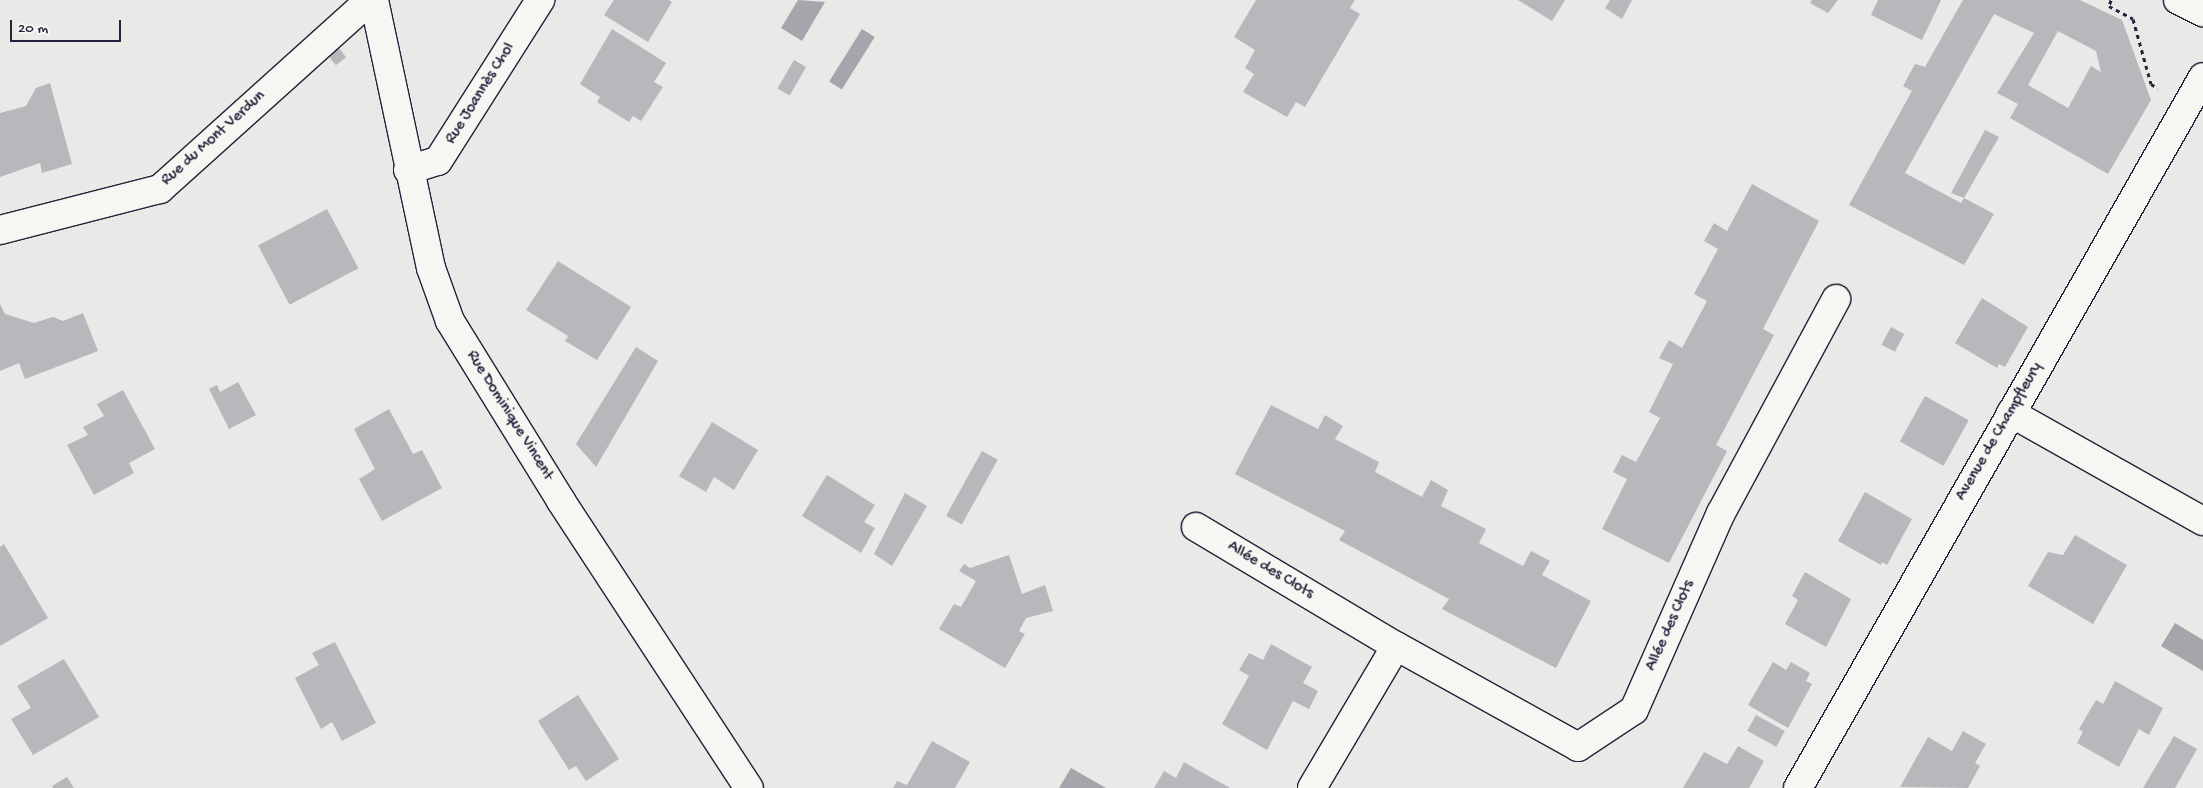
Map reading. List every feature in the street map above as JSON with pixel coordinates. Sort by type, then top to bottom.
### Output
[{"type":"street","name":"Rue du Mont Verdun","points":[[0,230],[160,189],[370,0]]},
{"type":"street","name":"Rue Dominique Vincent","points":[[374,0],[430,268],[450,321],[561,501],[749,788]]},
{"type":"street","name":"Rue Joannès Chol","points":[[408,170],[438,161],[540,0]]},
{"type":"street","points":[[2178,0],[2203,12]]},
{"type":"street","name":"Avenue de Champfleury","points":[[1798,788],[2203,77]]},
{"type":"street","name":"Allée des Clots","points":[[1196,527],[1396,646],[1578,747],[1634,710],[1721,512],[1836,299]]},
{"type":"street","points":[[2010,413],[2203,521]]},
{"type":"street","points":[[1312,788],[1396,646]]},
{"type":"path","points":[[2112,0],[2109,6],[2133,20],[2151,84],[2186,106]]},
{"type":"shaded area","points":[[798,0],[825,2],[802,41],[781,28]]},
{"type":"shaded area","points":[[862,29],[875,37],[842,90],[829,82]]},
{"type":"shaded area","points":[[2175,623],[2203,640],[2203,671],[2161,646]]},
{"type":"shaded area","points":[[1071,768],[1106,788],[1059,788]]},
{"type":"building","points":[[614,0],[669,0],[672,2],[648,42],[604,15]]},
{"type":"building","points":[[1256,0],[1355,0],[1350,8],[1360,14],[1305,107],[1296,102],[1287,117],[1243,92],[1254,74],[1245,68],[1255,50],[1234,37]]},
{"type":"building","points":[[1518,0],[1565,0],[1552,21]]},
{"type":"building","points":[[1610,0],[1632,0],[1622,19],[1605,8]]},
{"type":"building","points":[[1812,0],[1838,0],[1828,13],[1810,3]]},
{"type":"building","points":[[1878,0],[1941,0],[1922,40],[1871,15]]},
{"type":"building","points":[[1963,0],[2080,0],[2122,20],[2151,100],[2108,174],[2010,118],[2018,104],[1997,93],[2034,33],[1994,14],[1905,173],[1961,203],[1964,198],[1994,214],[1964,265],[1849,205],[1912,91],[1903,86],[1915,64],[1925,67]],"holes":[[[2058,31],[2096,51],[2101,72],[2091,66],[2068,108],[2028,85]]]},
{"type":"building","points":[[612,29],[666,63],[654,82],[663,87],[641,121],[633,116],[629,122],[597,102],[600,97],[580,84]]},
{"type":"building","points":[[335,43],[346,57],[336,65],[325,51]]},
{"type":"building","points":[[794,60],[806,67],[790,96],[778,89]]},
{"type":"building","points":[[50,83],[72,164],[42,173],[40,163],[0,177],[0,113],[26,106],[36,88]]},
{"type":"building","points":[[1985,130],[1999,137],[1964,198],[1951,193]]},
{"type":"building","points":[[1752,184],[1819,221],[1763,329],[1774,335],[1716,445],[1727,451],[1669,563],[1602,529],[1627,479],[1613,472],[1622,455],[1636,462],[1660,418],[1649,412],[1673,364],[1659,358],[1669,340],[1682,348],[1707,301],[1694,294],[1718,249],[1704,241],[1714,223],[1727,231]]},
{"type":"building","points":[[327,209],[358,268],[290,305],[258,246]]},
{"type":"building","points":[[558,261],[631,307],[597,360],[565,341],[568,336],[526,310]]},
{"type":"building","points":[[1982,298],[2028,327],[2005,367],[1999,364],[1997,368],[1955,343]]},
{"type":"building","points":[[0,304],[5,314],[34,323],[53,317],[63,321],[83,313],[98,351],[25,379],[19,363],[0,371]]},
{"type":"building","points":[[1891,327],[1904,334],[1895,352],[1882,345]]},
{"type":"building","points":[[636,347],[658,361],[596,467],[576,444]]},
{"type":"building","points":[[238,382],[256,415],[229,429],[209,389],[217,385],[220,392]]},
{"type":"building","points":[[123,390],[155,449],[129,463],[134,473],[94,495],[67,445],[88,435],[83,427],[104,416],[97,404]]},
{"type":"building","points":[[1925,396],[1969,420],[1944,466],[1900,441]]},
{"type":"building","points":[[1271,405],[1318,429],[1325,415],[1343,426],[1335,439],[1379,462],[1375,472],[1422,497],[1431,480],[1448,490],[1441,506],[1486,529],[1479,543],[1523,566],[1531,551],[1550,561],[1542,575],[1591,601],[1556,668],[1442,609],[1449,599],[1339,540],[1345,531],[1235,474]]},
{"type":"building","points":[[389,409],[413,454],[422,450],[442,488],[382,521],[359,479],[375,469],[354,429]]},
{"type":"building","points":[[712,422],[758,450],[734,490],[714,477],[706,492],[679,476]]},
{"type":"building","points":[[982,451],[998,460],[962,524],[946,516]]},
{"type":"building","points":[[827,475],[875,505],[864,522],[875,528],[861,553],[802,516]]},
{"type":"building","points":[[1865,492],[1912,519],[1887,565],[1882,562],[1881,565],[1838,541]]},
{"type":"building","points":[[905,493],[927,506],[892,566],[874,554]]},
{"type":"building","points":[[2075,535],[2127,565],[2093,624],[2028,586],[2048,552],[2063,555]]},
{"type":"building","points":[[4,544],[48,618],[0,646],[0,547]]},
{"type":"building","points":[[1009,555],[1022,594],[1045,585],[1053,611],[1026,618],[1019,631],[1025,634],[1005,668],[939,629],[954,604],[961,607],[976,581],[959,571],[964,564],[970,568]]},
{"type":"building","points":[[1805,572],[1851,599],[1826,647],[1785,624],[1798,600],[1792,596]]},
{"type":"building","points":[[335,642],[376,723],[342,741],[332,722],[321,729],[295,678],[319,665],[312,653]]},
{"type":"building","points":[[1271,644],[1312,667],[1303,683],[1318,691],[1309,709],[1293,701],[1267,750],[1222,724],[1249,676],[1239,670],[1249,653],[1263,660]]},
{"type":"building","points":[[64,659],[99,717],[33,755],[11,719],[31,708],[17,686]]},
{"type":"building","points":[[1773,662],[1786,670],[1791,662],[1810,673],[1806,681],[1812,684],[1788,728],[1748,705]]},
{"type":"building","points":[[2115,681],[2163,708],[2149,735],[2139,729],[2119,767],[2077,743],[2083,732],[2079,729],[2096,700],[2103,704]]},
{"type":"building","points":[[578,695],[619,759],[586,781],[576,766],[569,770],[538,721]]},
{"type":"building","points":[[1756,715],[1785,731],[1776,747],[1747,731]]},
{"type":"building","points":[[1963,731],[1986,744],[1975,763],[1980,766],[1968,788],[1900,787],[1928,737],[1952,751]]},
{"type":"building","points":[[2174,736],[2197,749],[2175,788],[2143,788]]},
{"type":"building","points":[[932,741],[970,762],[955,788],[893,788],[897,781],[907,785]]},
{"type":"building","points":[[1738,746],[1764,761],[1749,788],[1683,788],[1704,752],[1727,764]]},
{"type":"building","points":[[1184,762],[1230,788],[1154,788],[1164,771],[1176,778]]},
{"type":"building","points":[[67,777],[74,788],[53,788],[52,786]]}]
